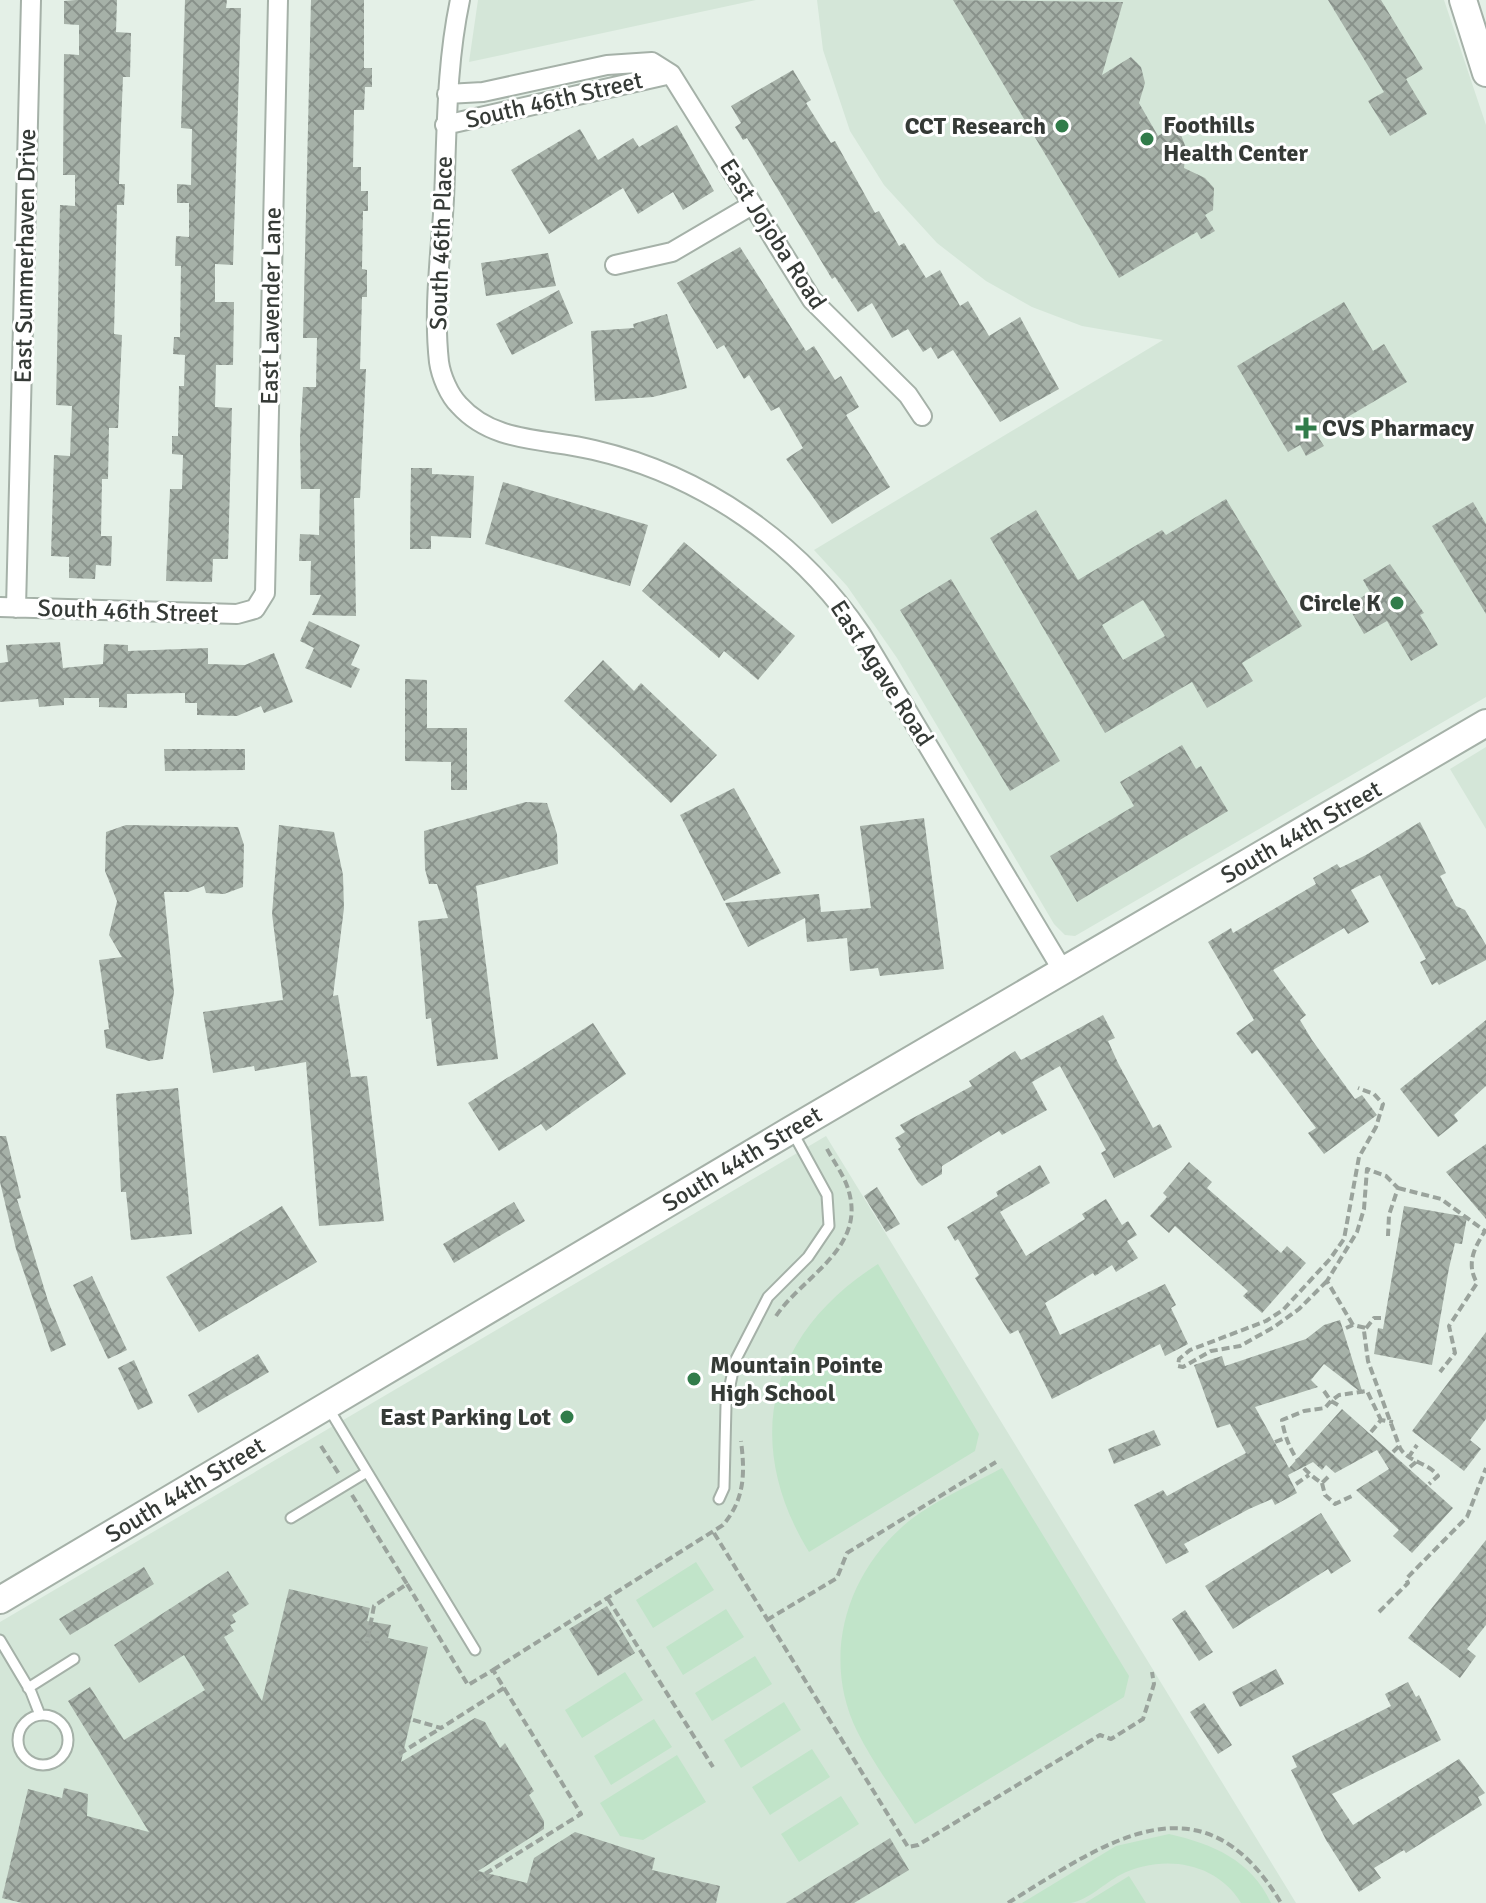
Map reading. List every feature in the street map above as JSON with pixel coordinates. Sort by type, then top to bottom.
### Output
[{"type":"street","name":"East Summerhaven Drive","points":[[8,607],[31,0]]},
{"type":"street","name":"East Lavender Lane","points":[[255,609],[265,593],[278,0]]},
{"type":"street","name":"South 46th Place","points":[[448,389],[439,366],[438,340],[447,94],[460,0]]},
{"type":"street","points":[[1463,0],[1486,73]]},
{"type":"street","name":"South 46th Street","points":[[447,94],[483,92],[607,65],[652,62],[671,74]]},
{"type":"street","name":"South 46th Street","points":[[445,125],[671,74]]},
{"type":"street","name":"East Jojoba Road","points":[[671,74],[812,300],[908,395],[922,416]]},
{"type":"street","points":[[615,265],[672,252],[752,205]]},
{"type":"street","name":"East Agave Road","points":[[448,389],[457,403],[487,429],[592,449],[646,465],[721,501],[789,550],[844,607],[1063,971]]},
{"type":"street","name":"South 46th Street","points":[[8,607],[237,614],[255,609]]},
{"type":"street","name":"South 44th Street","points":[[0,1600],[791,1130],[1486,723]]},
{"type":"lane","points":[[719,1499],[724,1488],[726,1405],[735,1361],[768,1297],[808,1257],[829,1226],[827,1195],[791,1130]]},
{"type":"lane","points":[[327,1406],[475,1650]]},
{"type":"lane","points":[[291,1518],[367,1472]]},
{"type":"lane","points":[[0,1640],[40,1715],[60,1722],[68,1739],[61,1757],[46,1764],[25,1757],[18,1742],[24,1724],[40,1715]]},
{"type":"lane","points":[[28,1688],[74,1659]]},
{"type":"path","points":[[1358,1088],[1374,1094],[1383,1104],[1376,1127],[1359,1157],[1344,1239],[1283,1310],[1247,1331],[1190,1350],[1179,1359],[1178,1366],[1183,1367],[1211,1351],[1253,1340],[1299,1309],[1327,1281],[1357,1232],[1364,1209],[1367,1169],[1386,1176],[1398,1188],[1441,1199],[1485,1231],[1473,1249],[1471,1269],[1477,1283],[1449,1326],[1455,1353],[1440,1372]]},
{"type":"path","points":[[1388,1236],[1389,1215],[1398,1188]]},
{"type":"path","points":[[1327,1281],[1353,1325]]},
{"type":"path","points":[[1381,1318],[1374,1318],[1366,1328],[1368,1361],[1393,1422],[1399,1446],[1408,1458],[1438,1476],[1429,1484]]},
{"type":"path","points":[[1346,1328],[1353,1325],[1366,1328]]},
{"type":"path","points":[[1324,1391],[1338,1405]]},
{"type":"path","points":[[1354,1495],[1335,1504],[1325,1495],[1322,1483],[1309,1475],[1285,1438],[1282,1420],[1304,1411],[1325,1408],[1339,1395],[1367,1391],[1381,1420]]},
{"type":"path","points":[[1381,1420],[1393,1422]]},
{"type":"path","points":[[1371,1432],[1381,1420]]},
{"type":"path","points":[[1275,1442],[1285,1438]]},
{"type":"path","points":[[1408,1458],[1417,1445]]},
{"type":"path","points":[[321,1446],[468,1685],[493,1670],[581,1814],[475,1880]]},
{"type":"path","points":[[1393,1452],[1399,1446]]},
{"type":"path","points":[[767,1620],[837,1578],[847,1553],[996,1462]]},
{"type":"path","points":[[1410,1467],[1416,1462]]},
{"type":"path","points":[[1379,1612],[1408,1583],[1406,1579],[1467,1517],[1486,1468]]},
{"type":"path","points":[[1296,1484],[1309,1475]]},
{"type":"path","points":[[1322,1483],[1330,1475]]},
{"type":"path","points":[[713,1532],[908,1847],[918,1845],[1100,1735],[1111,1739],[1143,1719],[1154,1684],[1152,1672]]},
{"type":"path","points":[[367,1643],[374,1606],[407,1584]]},
{"type":"path","points":[[608,1599],[713,1767]]},
{"type":"path","points":[[399,1754],[504,1688]]},
{"type":"path","points":[[410,1719],[441,1728]]},
{"type":"path","points":[[1008,1903],[1103,1845],[1144,1831],[1172,1829],[1201,1833],[1235,1847],[1265,1876],[1281,1903]]},
{"type":"shaded area","points":[[478,0],[756,0],[469,62]]},
{"type":"shaded area","points":[[817,0],[1444,0],[1486,125],[1486,697],[1075,936],[1065,935],[1054,924],[897,658],[847,586],[814,550],[1163,340],[1082,326],[1032,307],[986,281],[937,243],[884,185],[850,131],[823,50]]},
{"type":"shaded area","points":[[1486,747],[1486,829],[1450,769]]},
{"type":"shaded area","name":"Mountain Pointe High School","points":[[826,1136],[1296,1903],[0,1903],[0,1622]]},
{"type":"green space","points":[[878,1264],[979,1434],[975,1451],[809,1552],[788,1511],[776,1470],[772,1430],[777,1392],[790,1356],[812,1322],[841,1292]]},
{"type":"green space","points":[[1002,1468],[1129,1676],[1124,1697],[915,1824],[863,1743],[847,1704],[841,1676],[845,1621],[853,1595],[866,1570],[882,1547],[902,1527],[938,1502]]},
{"type":"green space","points":[[696,1562],[714,1590],[653,1628],[636,1600]]},
{"type":"green space","points":[[726,1609],[744,1637],[683,1675],[666,1647]]},
{"type":"green space","points":[[755,1656],[772,1684],[712,1721],[695,1693]]},
{"type":"green space","points":[[625,1672],[643,1700],[582,1738],[565,1710]]},
{"type":"green space","points":[[784,1702],[801,1730],[741,1768],[724,1740]]},
{"type":"green space","points":[[654,1719],[672,1747],[611,1785],[594,1756]]},
{"type":"green space","points":[[812,1749],[830,1777],[770,1815],[752,1787]]},
{"type":"green space","points":[[677,1755],[706,1802],[643,1840],[620,1836],[600,1803]]},
{"type":"green space","points":[[841,1796],[859,1824],[799,1862],[781,1834]]},
{"type":"green space","points":[[1169,1834],[1201,1843],[1229,1856],[1253,1875],[1271,1903],[1241,1903],[1230,1889],[1203,1870],[1170,1864],[1136,1868],[1071,1903],[1022,1903],[1116,1846]]},
{"type":"green space","points":[[1129,1876],[1146,1903],[1085,1903]]},
{"type":"building","points":[[117,0],[116,32],[131,33],[130,77],[123,77],[121,125],[119,184],[125,184],[124,205],[117,205],[114,334],[122,335],[118,428],[109,428],[108,479],[102,479],[101,536],[112,536],[111,566],[96,565],[95,579],[69,578],[69,557],[51,556],[54,455],[70,456],[72,406],[56,405],[60,205],[75,206],[75,175],[63,175],[64,54],[79,55],[79,25],[64,24],[64,1]]},
{"type":"building","points":[[185,0],[227,0],[226,8],[241,8],[233,265],[215,264],[215,302],[234,302],[233,365],[216,365],[215,407],[232,408],[228,559],[213,559],[212,582],[166,581],[170,489],[182,489],[183,455],[172,454],[172,436],[178,436],[179,386],[184,386],[185,355],[173,354],[174,337],[180,337],[181,266],[175,266],[176,236],[189,237],[189,203],[177,203],[177,184],[191,185],[192,129],[181,128]]},
{"type":"building","points":[[311,0],[364,0],[364,68],[372,68],[372,87],[365,87],[364,110],[354,110],[353,167],[361,167],[361,191],[368,191],[368,211],[363,211],[362,269],[367,270],[367,297],[362,297],[360,369],[366,369],[360,498],[354,498],[356,616],[312,615],[321,595],[310,595],[311,561],[299,561],[300,534],[319,535],[320,489],[301,489],[300,438],[303,387],[316,387],[317,338],[303,338]]},
{"type":"building","name":"Foothills Health Center","points":[[953,0],[1123,2],[1102,75],[1131,57],[1141,67],[1145,83],[1139,103],[1158,136],[1173,127],[1181,135],[1186,148],[1184,168],[1205,178],[1214,188],[1213,210],[1205,215],[1215,231],[1201,239],[1197,232],[1119,278]]},
{"type":"building","points":[[1328,0],[1381,0],[1423,69],[1406,79],[1427,114],[1390,136],[1368,101],[1384,92]]},
{"type":"building","points":[[793,70],[811,100],[806,103],[831,143],[835,141],[875,213],[879,211],[899,246],[904,243],[926,278],[940,270],[960,306],[968,301],[989,336],[1020,317],[1059,389],[1000,422],[953,350],[938,359],[931,347],[923,352],[908,329],[892,338],[872,303],[858,312],[835,277],[832,279],[747,138],[743,140],[735,127],[741,123],[731,106]]},
{"type":"building","points":[[677,125],[714,191],[683,210],[673,192],[638,214],[623,188],[549,234],[511,170],[580,129],[598,160],[633,138],[639,147]]},
{"type":"building","points":[[740,247],[806,351],[814,346],[835,380],[841,376],[859,407],[846,415],[890,487],[832,524],[786,459],[803,448],[779,407],[771,411],[749,375],[744,379],[724,345],[717,349],[677,283]]},
{"type":"building","points":[[548,253],[556,286],[486,296],[481,263]]},
{"type":"building","points":[[559,290],[573,323],[512,355],[496,324]]},
{"type":"building","name":"CVS Pharmacy","points":[[1344,302],[1373,351],[1384,344],[1407,382],[1317,435],[1324,446],[1306,456],[1300,445],[1288,452],[1237,366]]},
{"type":"building","points":[[667,314],[687,388],[653,397],[595,401],[591,331],[634,328],[633,324]]},
{"type":"building","points":[[411,468],[432,468],[432,474],[474,476],[471,538],[431,536],[431,549],[410,549]]},
{"type":"building","points":[[503,482],[648,525],[630,586],[485,544]]},
{"type":"building","points":[[1226,499],[1302,626],[1242,663],[1253,681],[1207,708],[1192,682],[1105,733],[990,538],[1036,510],[1078,580],[1162,530],[1166,535]],"holes":[[[1143,600],[1165,636],[1123,660],[1102,625]]]},
{"type":"building","points":[[1473,502],[1486,524],[1486,614],[1432,526]]},
{"type":"building","points":[[684,542],[795,636],[758,680],[724,651],[719,658],[642,591]]},
{"type":"building","name":"Circle K","points":[[1390,564],[1424,613],[1420,615],[1438,645],[1411,661],[1387,621],[1364,634],[1348,606],[1370,592],[1363,580]]},
{"type":"building","points":[[951,579],[1060,761],[1010,791],[900,610]]},
{"type":"building","points":[[309,621],[360,645],[351,665],[360,669],[351,688],[305,668],[314,648],[300,641]]},
{"type":"building","points":[[60,642],[63,668],[103,664],[104,644],[128,645],[128,651],[208,648],[208,664],[245,665],[274,653],[293,702],[264,713],[261,706],[237,716],[197,715],[197,703],[185,703],[185,693],[127,694],[127,708],[99,707],[99,698],[64,698],[64,705],[39,707],[38,699],[0,702],[0,663],[8,662],[6,645]]},
{"type":"building","points":[[603,660],[634,691],[641,683],[717,755],[671,803],[564,701]]},
{"type":"building","points":[[405,679],[427,680],[427,728],[467,728],[467,790],[451,790],[451,762],[405,761]]},
{"type":"building","points":[[1182,745],[1196,769],[1201,766],[1228,811],[1077,902],[1050,856],[1134,806],[1120,782]]},
{"type":"building","points":[[164,749],[245,749],[245,770],[165,771]]},
{"type":"building","points":[[734,788],[781,873],[724,901],[680,815]]},
{"type":"building","points":[[526,802],[547,803],[557,834],[558,864],[476,886],[498,1059],[437,1066],[431,1018],[426,1019],[418,921],[448,918],[437,884],[429,884],[425,869],[424,831]]},
{"type":"building","points":[[924,818],[944,969],[880,976],[878,968],[850,971],[847,938],[807,942],[805,918],[748,947],[725,903],[819,894],[821,912],[871,908],[860,826]]},
{"type":"building","points":[[1420,822],[1446,873],[1440,876],[1456,906],[1465,910],[1486,945],[1486,960],[1439,985],[1437,982],[1432,985],[1420,962],[1426,959],[1380,875],[1351,890],[1369,922],[1348,934],[1344,928],[1273,970],[1306,1015],[1300,1020],[1312,1040],[1355,1099],[1362,1095],[1377,1115],[1324,1154],[1308,1133],[1316,1128],[1257,1050],[1252,1054],[1236,1033],[1254,1020],[1208,942],[1231,928],[1233,933],[1316,884],[1313,878],[1337,864],[1340,868],[1366,855]]},
{"type":"building","points":[[126,825],[238,827],[244,845],[243,887],[224,894],[206,893],[204,886],[188,892],[164,892],[174,992],[163,1059],[149,1061],[106,1048],[104,1030],[109,1029],[99,960],[122,957],[109,935],[117,901],[105,871],[106,832]]},
{"type":"building","points":[[279,825],[334,832],[343,875],[344,908],[333,996],[338,995],[351,1077],[367,1076],[384,1221],[319,1226],[306,1062],[255,1071],[254,1066],[213,1073],[203,1012],[283,1000],[272,914]]},
{"type":"building","points":[[1103,1015],[1115,1038],[1108,1041],[1118,1063],[1153,1128],[1160,1124],[1172,1147],[1114,1178],[1101,1153],[1106,1150],[1060,1066],[1032,1082],[1047,1110],[1002,1135],[999,1131],[942,1166],[942,1174],[922,1186],[918,1182],[898,1149],[901,1147],[895,1138],[905,1132],[900,1125],[972,1086],[969,1081],[1015,1051],[1021,1060]]},
{"type":"building","points":[[1486,1020],[1486,1086],[1454,1115],[1458,1121],[1438,1137],[1400,1089]]},
{"type":"building","points":[[593,1023],[626,1074],[546,1131],[541,1124],[499,1151],[468,1103]]},
{"type":"building","points":[[178,1088],[192,1234],[131,1240],[126,1192],[121,1192],[116,1094]]},
{"type":"building","points":[[0,1136],[6,1136],[21,1198],[17,1199],[48,1301],[66,1345],[51,1352],[16,1249],[0,1182]]},
{"type":"building","points":[[1486,1144],[1486,1219],[1446,1172]]},
{"type":"building","points":[[1189,1162],[1212,1182],[1207,1188],[1281,1253],[1287,1246],[1306,1263],[1262,1313],[1243,1296],[1248,1291],[1175,1226],[1169,1233],[1150,1216],[1167,1197],[1163,1193]]},
{"type":"building","points":[[1040,1165],[1050,1183],[1000,1212],[1026,1256],[1085,1219],[1082,1214],[1106,1199],[1122,1225],[1128,1221],[1137,1235],[1127,1241],[1138,1258],[1116,1272],[1112,1265],[1095,1276],[1093,1273],[1045,1303],[1060,1335],[1165,1284],[1176,1305],[1171,1308],[1188,1344],[1165,1356],[1160,1344],[1052,1399],[1018,1330],[1010,1334],[975,1278],[979,1275],[958,1239],[955,1241],[947,1227],[998,1196],[996,1192]]},
{"type":"building","points":[[877,1187],[900,1224],[886,1232],[864,1196]]},
{"type":"building","points":[[514,1202],[525,1221],[454,1263],[443,1244]]},
{"type":"building","points":[[282,1206],[317,1262],[199,1332],[166,1277]]},
{"type":"building","points":[[1404,1206],[1467,1217],[1462,1244],[1455,1243],[1449,1268],[1432,1365],[1374,1354],[1378,1328],[1383,1329]]},
{"type":"building","points":[[92,1276],[127,1350],[108,1359],[73,1285]]},
{"type":"building","points":[[1340,1320],[1363,1394],[1324,1364],[1311,1380],[1318,1387],[1255,1407],[1289,1468],[1342,1409],[1453,1508],[1412,1553],[1393,1536],[1399,1530],[1356,1490],[1389,1469],[1377,1450],[1335,1473],[1326,1465],[1322,1470],[1313,1462],[1288,1475],[1297,1493],[1275,1505],[1272,1499],[1249,1509],[1184,1544],[1189,1552],[1166,1564],[1134,1505],[1163,1490],[1167,1496],[1246,1453],[1230,1424],[1217,1428],[1194,1365],[1222,1356],[1225,1366],[1306,1339],[1324,1325]]},
{"type":"building","points":[[1486,1332],[1486,1419],[1470,1440],[1481,1449],[1464,1471],[1412,1431]]},
{"type":"building","points":[[258,1354],[269,1372],[198,1413],[188,1395]]},
{"type":"building","points":[[134,1360],[153,1403],[138,1410],[118,1368]]},
{"type":"building","points":[[1154,1430],[1161,1445],[1114,1464],[1108,1449]]},
{"type":"building","points":[[1321,1513],[1351,1561],[1331,1574],[1328,1569],[1233,1629],[1205,1586]]},
{"type":"building","points":[[1486,1540],[1486,1625],[1467,1649],[1476,1656],[1460,1678],[1408,1638]]},
{"type":"building","points":[[144,1567],[154,1584],[70,1635],[59,1619]]},
{"type":"building","points":[[228,1571],[249,1604],[232,1615],[236,1622],[230,1625],[234,1631],[224,1637],[262,1701],[289,1589],[370,1608],[367,1621],[391,1625],[388,1638],[428,1647],[401,1762],[475,1718],[485,1722],[500,1748],[505,1743],[534,1791],[529,1795],[544,1821],[544,1829],[478,1871],[527,1883],[534,1858],[575,1832],[655,1858],[652,1870],[720,1886],[716,1903],[22,1903],[2,1898],[28,1789],[62,1798],[64,1788],[88,1794],[87,1816],[149,1832],[68,1701],[90,1687],[124,1740],[205,1690],[184,1655],[139,1683],[114,1645]]},
{"type":"building","points":[[607,1606],[635,1653],[598,1676],[569,1629]]},
{"type":"building","points":[[1185,1610],[1213,1652],[1199,1661],[1172,1619]]},
{"type":"building","points":[[1276,1669],[1284,1684],[1240,1707],[1232,1692]]},
{"type":"building","points":[[1408,1682],[1416,1697],[1419,1695],[1441,1740],[1332,1794],[1353,1825],[1459,1759],[1485,1793],[1478,1797],[1482,1805],[1406,1853],[1404,1850],[1374,1868],[1381,1878],[1359,1892],[1326,1840],[1291,1770],[1297,1767],[1292,1756],[1391,1706],[1385,1694]]},
{"type":"building","points":[[1204,1703],[1232,1745],[1218,1754],[1190,1712]]},
{"type":"building","points":[[890,1838],[909,1870],[854,1903],[786,1903]]},
{"type":"place","name":"CCT Research","points":[[1062,126]]},
{"type":"place","name":"Foothills Health Center","points":[[1147,139]]},
{"type":"place","name":"CVS Pharmacy","points":[[1306,428]]},
{"type":"place","name":"Circle K","points":[[1397,603]]},
{"type":"place","name":"Mountain Pointe High School","points":[[694,1379]]},
{"type":"place","name":"East Parking Lot","points":[[567,1417]]}]
